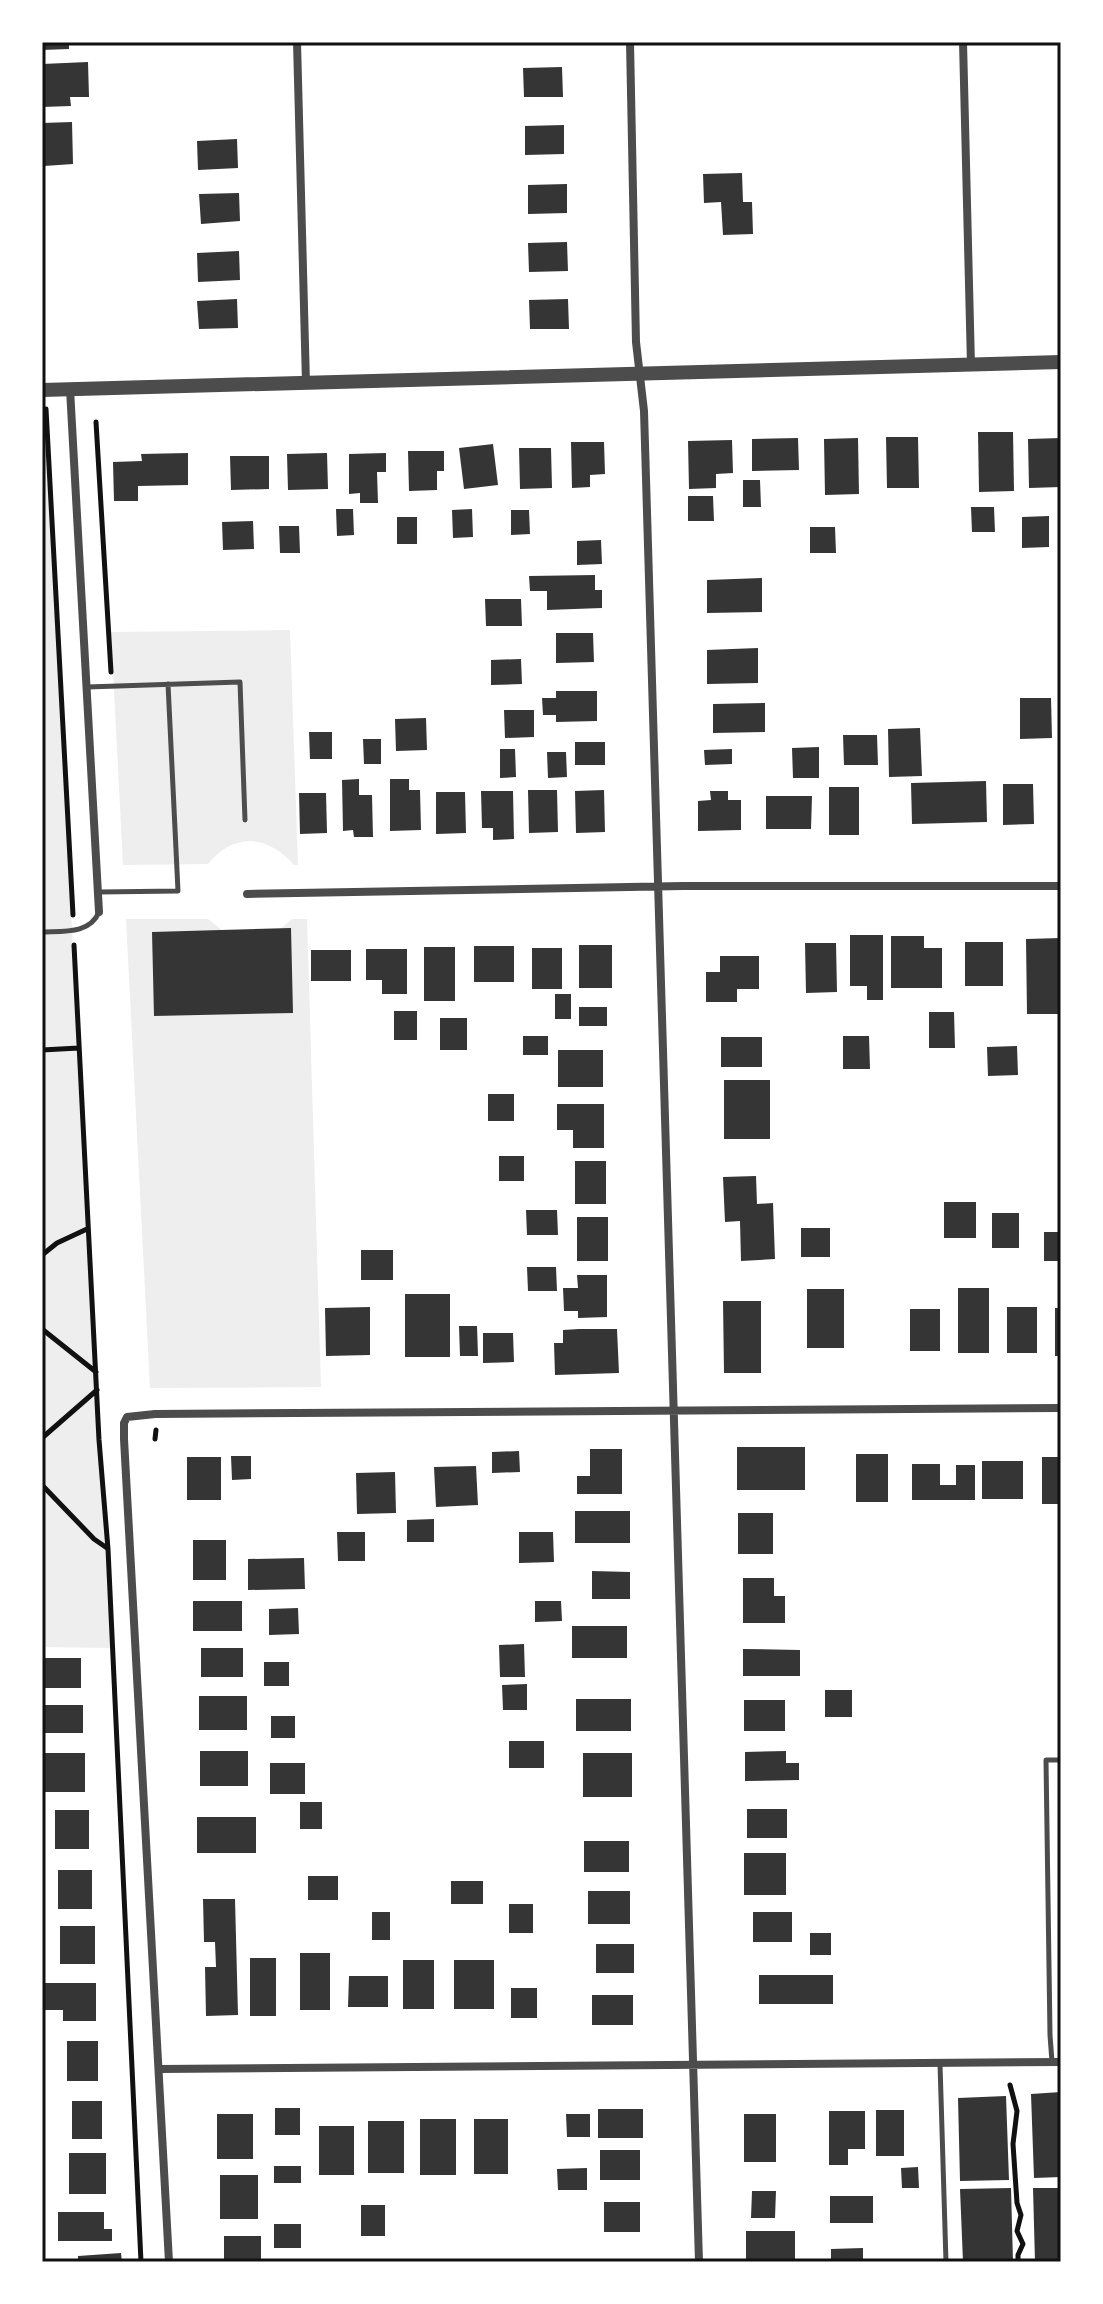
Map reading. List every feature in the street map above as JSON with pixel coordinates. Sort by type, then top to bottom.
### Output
[{"type":"street","points":[[297,42],[306,383]]},
{"type":"street","points":[[630,42],[636,342],[644,411],[699,2262]]},
{"type":"street","points":[[963,42],[971,365]]},
{"type":"street","points":[[42,390],[1061,362]]},
{"type":"street","points":[[70,389],[99,912]]},
{"type":"street","points":[[247,894],[658,887],[1061,886]]},
{"type":"street","points":[[169,2262],[124,1439],[127,1417],[155,1414],[673,1409],[1061,1408]]},
{"type":"street","points":[[159,2069],[1056,2062]]},
{"type":"lane","points":[[87,687],[240,682],[245,820]]},
{"type":"lane","points":[[99,892],[178,891],[168,684]]},
{"type":"lane","points":[[42,932],[86,928],[95,921],[99,912]]},
{"type":"lane","points":[[1056,2062],[1050,2035],[1046,1760],[1061,1760]]},
{"type":"lane","points":[[940,2064],[946,2262]]},
{"type":"path","points":[[46,412],[73,915]]},
{"type":"path","points":[[96,422],[112,686]]},
{"type":"path","points":[[74,942],[87,1229],[108,1549],[141,2262]]},
{"type":"path","points":[[42,1050],[79,1048]]},
{"type":"path","points":[[42,1255],[57,1243],[87,1229]]},
{"type":"path","points":[[42,1329],[96,1372]]},
{"type":"path","points":[[42,1438],[97,1390]]},
{"type":"path","points":[[155,1439],[156,1430]]},
{"type":"path","points":[[42,1485],[94,1539],[108,1549]]},
{"type":"path","points":[[1010,2085],[1017,2111],[1013,2144],[1017,2203],[1021,2215],[1017,2231],[1023,2244],[1018,2262]]},
{"type":"shaded area","points":[[42,431],[45,431],[111,1648],[42,1647]]},
{"type":"shaded area","points":[[290,630],[298,865],[273,848],[251,841],[229,846],[208,864],[123,865],[111,632]]},
{"type":"shaded area","points":[[126,919],[208,919],[228,935],[273,935],[292,919],[307,919],[321,1387],[150,1388]]},
{"type":"building","points":[[42,42],[69,42],[69,49],[42,50]]},
{"type":"building","points":[[88,62],[89,97],[70,97],[71,106],[42,107],[42,64]]},
{"type":"building","points":[[562,67],[563,97],[524,97],[523,68]]},
{"type":"building","points":[[72,122],[73,164],[44,166],[42,123]]},
{"type":"building","points":[[564,125],[564,154],[525,155],[525,126]]},
{"type":"building","points":[[237,139],[238,168],[198,170],[197,141]]},
{"type":"building","points":[[742,173],[743,202],[752,202],[753,234],[723,235],[721,202],[704,203],[703,174]]},
{"type":"building","points":[[567,184],[567,213],[528,214],[528,185]]},
{"type":"building","points":[[239,193],[240,221],[201,224],[199,194]]},
{"type":"building","points":[[567,242],[568,271],[529,272],[528,243]]},
{"type":"building","points":[[239,251],[240,280],[198,282],[197,253]]},
{"type":"building","points":[[237,299],[238,328],[199,329],[197,301]]},
{"type":"building","points":[[568,299],[569,329],[530,329],[529,300]]},
{"type":"building","points":[[978,432],[1013,432],[1014,491],[979,492]]},
{"type":"building","points":[[886,437],[918,437],[919,488],[887,488]]},
{"type":"building","points":[[798,438],[799,470],[752,471],[752,439]]},
{"type":"building","points":[[858,438],[859,494],[825,495],[824,439]]},
{"type":"building","points":[[1061,438],[1061,487],[1029,488],[1028,439]]},
{"type":"building","points":[[732,440],[733,473],[716,474],[716,488],[689,489],[688,441]]},
{"type":"building","points":[[571,442],[604,442],[605,474],[590,475],[590,487],[572,488]]},
{"type":"building","points":[[493,444],[498,485],[464,489],[459,448]]},
{"type":"building","points":[[519,448],[551,448],[552,488],[520,489]]},
{"type":"building","points":[[408,451],[444,451],[444,471],[437,471],[437,490],[409,491]]},
{"type":"building","points":[[188,453],[188,485],[138,486],[138,501],[114,501],[113,462],[142,461],[141,454]]},
{"type":"building","points":[[327,453],[328,489],[288,490],[287,454]]},
{"type":"building","points":[[386,453],[386,472],[377,472],[378,503],[360,503],[360,493],[349,494],[349,454]]},
{"type":"building","points":[[230,456],[269,456],[269,489],[231,490]]},
{"type":"building","points":[[743,480],[760,480],[761,507],[743,507]]},
{"type":"building","points":[[688,496],[713,496],[714,521],[688,521]]},
{"type":"building","points":[[971,507],[994,507],[995,532],[972,532]]},
{"type":"building","points":[[336,509],[353,509],[354,535],[337,536]]},
{"type":"building","points":[[472,509],[473,537],[453,538],[452,510]]},
{"type":"building","points":[[511,510],[529,510],[530,534],[511,535]]},
{"type":"building","points":[[1049,516],[1049,547],[1022,548],[1022,517]]},
{"type":"building","points":[[397,517],[417,517],[417,544],[397,544]]},
{"type":"building","points":[[253,521],[254,549],[223,550],[222,522]]},
{"type":"building","points":[[279,526],[299,526],[300,553],[280,553]]},
{"type":"building","points":[[810,527],[835,527],[836,553],[810,553]]},
{"type":"building","points":[[601,540],[602,564],[577,565],[577,541]]},
{"type":"building","points":[[595,575],[595,590],[602,590],[602,608],[547,610],[547,591],[530,591],[529,576]]},
{"type":"building","points":[[762,578],[762,612],[707,613],[707,580]]},
{"type":"building","points":[[485,599],[521,599],[522,626],[486,626]]},
{"type":"building","points":[[556,633],[593,633],[594,662],[556,663]]},
{"type":"building","points":[[758,648],[758,683],[707,684],[707,650]]},
{"type":"building","points":[[521,659],[522,684],[491,685],[491,660]]},
{"type":"building","points":[[556,691],[597,691],[597,721],[556,722],[556,715],[543,715],[542,698],[556,698]]},
{"type":"building","points":[[1020,698],[1051,698],[1052,738],[1020,739]]},
{"type":"building","points":[[765,703],[765,732],[713,733],[713,704]]},
{"type":"building","points":[[504,710],[534,710],[534,737],[505,738]]},
{"type":"building","points":[[426,718],[427,750],[396,751],[395,719]]},
{"type":"building","points":[[920,728],[922,776],[889,777],[888,729]]},
{"type":"building","points":[[309,732],[332,732],[332,759],[310,759]]},
{"type":"building","points":[[843,735],[877,735],[878,765],[844,765]]},
{"type":"building","points":[[363,739],[381,739],[381,764],[364,764]]},
{"type":"building","points":[[575,742],[605,742],[605,765],[575,765]]},
{"type":"building","points":[[819,747],[819,778],[793,778],[792,748]]},
{"type":"building","points":[[500,749],[515,749],[516,777],[500,778]]},
{"type":"building","points":[[732,749],[732,764],[705,765],[704,750]]},
{"type":"building","points":[[547,752],[566,752],[567,777],[548,778]]},
{"type":"building","points":[[359,779],[359,795],[372,795],[373,837],[354,837],[353,830],[343,831],[342,780]]},
{"type":"building","points":[[390,779],[409,779],[409,790],[420,790],[421,830],[390,831]]},
{"type":"building","points":[[986,781],[987,822],[912,824],[911,783]]},
{"type":"building","points":[[1003,784],[1033,784],[1034,824],[1003,825]]},
{"type":"building","points":[[829,787],[859,787],[859,835],[829,835]]},
{"type":"building","points":[[528,790],[557,790],[558,832],[529,833]]},
{"type":"building","points":[[604,790],[605,832],[576,833],[575,791]]},
{"type":"building","points":[[481,791],[513,791],[514,839],[493,840],[493,828],[482,828]]},
{"type":"building","points":[[710,791],[728,791],[728,800],[741,800],[741,830],[698,831],[698,801],[711,800]]},
{"type":"building","points":[[436,792],[465,792],[466,833],[436,834]]},
{"type":"building","points":[[299,793],[326,793],[327,833],[300,834]]},
{"type":"building","points":[[766,796],[812,796],[811,829],[766,829]]},
{"type":"building","points":[[291,928],[293,1013],[154,1016],[152,932]]},
{"type":"building","points":[[850,935],[883,935],[883,1000],[867,1000],[867,986],[850,986]]},
{"type":"building","points":[[891,936],[924,936],[924,948],[942,948],[942,988],[891,988]]},
{"type":"building","points":[[1061,938],[1058,1014],[1027,1014],[1026,939]]},
{"type":"building","points":[[965,942],[1003,942],[1003,986],[965,986]]},
{"type":"building","points":[[805,943],[836,943],[837,992],[806,993]]},
{"type":"building","points":[[579,945],[612,945],[612,988],[579,988]]},
{"type":"building","points":[[474,946],[514,946],[514,982],[474,982]]},
{"type":"building","points":[[424,947],[455,947],[455,1001],[424,1001]]},
{"type":"building","points":[[532,948],[562,948],[562,989],[532,989]]},
{"type":"building","points":[[366,949],[407,949],[407,994],[382,994],[382,980],[366,980]]},
{"type":"building","points":[[311,950],[351,950],[351,981],[311,981]]},
{"type":"building","points":[[720,956],[759,956],[759,989],[737,989],[737,1002],[706,1002],[706,972],[720,972]]},
{"type":"building","points":[[555,994],[571,994],[571,1019],[555,1019]]},
{"type":"building","points":[[579,1007],[607,1007],[607,1026],[579,1026]]},
{"type":"building","points":[[394,1011],[417,1011],[417,1040],[394,1040]]},
{"type":"building","points":[[929,1012],[954,1012],[955,1048],[929,1048]]},
{"type":"building","points":[[440,1018],[467,1018],[467,1050],[440,1050]]},
{"type":"building","points":[[523,1036],[548,1036],[548,1055],[523,1055]]},
{"type":"building","points":[[843,1036],[869,1036],[870,1069],[843,1069]]},
{"type":"building","points":[[721,1037],[762,1037],[762,1067],[721,1067]]},
{"type":"building","points":[[1017,1046],[1018,1075],[988,1076],[987,1047]]},
{"type":"building","points":[[558,1050],[603,1050],[603,1087],[558,1087]]},
{"type":"building","points":[[724,1080],[770,1080],[770,1139],[724,1139]]},
{"type":"building","points":[[488,1094],[514,1094],[514,1121],[488,1121]]},
{"type":"building","points":[[557,1104],[604,1104],[604,1148],[573,1148],[573,1130],[557,1130]]},
{"type":"building","points":[[499,1156],[524,1156],[524,1181],[499,1181]]},
{"type":"building","points":[[575,1161],[606,1161],[606,1204],[575,1204]]},
{"type":"building","points":[[756,1176],[757,1204],[773,1203],[775,1259],[741,1261],[740,1221],[725,1222],[723,1177]]},
{"type":"building","points":[[944,1202],[976,1202],[976,1238],[944,1238]]},
{"type":"building","points":[[526,1210],[557,1210],[558,1235],[527,1235]]},
{"type":"building","points":[[992,1213],[1019,1213],[1019,1248],[992,1248]]},
{"type":"building","points":[[577,1217],[608,1217],[608,1261],[577,1261]]},
{"type":"building","points":[[801,1228],[830,1228],[830,1257],[801,1257]]},
{"type":"building","points":[[1044,1232],[1061,1232],[1061,1261],[1044,1261]]},
{"type":"building","points":[[361,1250],[393,1250],[393,1280],[361,1280]]},
{"type":"building","points":[[527,1267],[556,1267],[557,1291],[528,1291]]},
{"type":"building","points":[[577,1275],[607,1275],[607,1317],[578,1318],[578,1311],[564,1311],[563,1288],[578,1288]]},
{"type":"building","points":[[958,1288],[989,1288],[989,1353],[958,1353]]},
{"type":"building","points":[[807,1289],[844,1289],[844,1348],[807,1348]]},
{"type":"building","points":[[405,1294],[450,1294],[450,1357],[405,1357]]},
{"type":"building","points":[[723,1301],[761,1301],[761,1373],[724,1373]]},
{"type":"building","points":[[370,1307],[370,1355],[326,1356],[325,1308]]},
{"type":"building","points":[[1007,1307],[1037,1307],[1037,1353],[1007,1353]]},
{"type":"building","points":[[1055,1308],[1061,1308],[1061,1356],[1055,1356]]},
{"type":"building","points":[[910,1309],[940,1309],[940,1351],[910,1351]]},
{"type":"building","points":[[459,1326],[477,1326],[478,1356],[460,1356]]},
{"type":"building","points":[[617,1329],[619,1373],[555,1375],[554,1343],[563,1343],[563,1330]]},
{"type":"building","points":[[483,1333],[513,1333],[514,1362],[483,1363]]},
{"type":"building","points":[[737,1447],[805,1447],[805,1490],[737,1490]]},
{"type":"building","points":[[590,1449],[622,1449],[622,1494],[577,1494],[577,1476],[590,1476]]},
{"type":"building","points":[[519,1451],[520,1472],[492,1473],[492,1452]]},
{"type":"building","points":[[856,1454],[888,1454],[888,1502],[856,1502]]},
{"type":"building","points":[[231,1456],[251,1456],[251,1479],[232,1480]]},
{"type":"building","points":[[187,1457],[221,1457],[221,1500],[187,1500]]},
{"type":"building","points":[[1042,1457],[1061,1457],[1061,1504],[1042,1504]]},
{"type":"building","points":[[982,1461],[1023,1461],[1023,1499],[982,1499]]},
{"type":"building","points":[[912,1464],[940,1464],[940,1485],[956,1485],[956,1465],[975,1465],[975,1500],[912,1500]]},
{"type":"building","points":[[476,1466],[478,1505],[436,1507],[434,1467]]},
{"type":"building","points":[[395,1472],[396,1513],[357,1514],[356,1473]]},
{"type":"building","points":[[575,1511],[630,1511],[630,1543],[575,1543]]},
{"type":"building","points":[[738,1513],[773,1513],[773,1554],[738,1554]]},
{"type":"building","points":[[434,1519],[434,1542],[407,1542],[407,1520]]},
{"type":"building","points":[[337,1532],[365,1532],[365,1561],[338,1561]]},
{"type":"building","points":[[519,1532],[553,1532],[554,1562],[519,1563]]},
{"type":"building","points":[[193,1540],[226,1540],[226,1580],[193,1580]]},
{"type":"building","points":[[304,1558],[305,1589],[248,1590],[248,1559]]},
{"type":"building","points":[[592,1571],[630,1572],[630,1599],[592,1599]]},
{"type":"building","points":[[743,1578],[774,1578],[774,1596],[785,1596],[785,1623],[743,1623]]},
{"type":"building","points":[[193,1601],[242,1601],[242,1631],[193,1631]]},
{"type":"building","points":[[535,1601],[561,1601],[562,1621],[535,1622]]},
{"type":"building","points":[[298,1608],[299,1634],[269,1635],[269,1609]]},
{"type":"building","points":[[572,1626],[627,1626],[627,1658],[572,1658]]},
{"type":"building","points":[[524,1644],[525,1677],[500,1677],[499,1645]]},
{"type":"building","points":[[201,1648],[243,1648],[243,1677],[201,1677]]},
{"type":"building","points":[[743,1649],[800,1650],[800,1676],[743,1676]]},
{"type":"building","points":[[42,1658],[81,1658],[81,1688],[42,1688]]},
{"type":"building","points":[[264,1662],[289,1662],[289,1686],[264,1686]]},
{"type":"building","points":[[527,1684],[527,1710],[503,1710],[502,1685]]},
{"type":"building","points":[[825,1690],[852,1690],[852,1717],[825,1717]]},
{"type":"building","points":[[199,1696],[247,1696],[247,1730],[199,1730]]},
{"type":"building","points":[[576,1699],[631,1699],[631,1731],[576,1731]]},
{"type":"building","points":[[744,1700],[785,1700],[785,1731],[744,1731]]},
{"type":"building","points":[[42,1705],[83,1705],[83,1733],[42,1733]]},
{"type":"building","points":[[271,1716],[295,1716],[295,1738],[271,1738]]},
{"type":"building","points":[[509,1741],[544,1741],[544,1768],[509,1768]]},
{"type":"building","points":[[200,1751],[248,1751],[248,1786],[200,1786]]},
{"type":"building","points":[[786,1751],[786,1763],[799,1763],[799,1780],[745,1781],[745,1752]]},
{"type":"building","points":[[42,1753],[85,1753],[85,1792],[42,1792]]},
{"type":"building","points":[[583,1753],[632,1753],[632,1797],[583,1797]]},
{"type":"building","points":[[270,1763],[305,1763],[305,1794],[270,1794]]},
{"type":"building","points":[[300,1802],[322,1802],[322,1829],[300,1829]]},
{"type":"building","points":[[747,1809],[787,1809],[787,1838],[747,1838]]},
{"type":"building","points":[[55,1810],[89,1810],[89,1849],[55,1849]]},
{"type":"building","points":[[197,1817],[256,1817],[256,1853],[197,1853]]},
{"type":"building","points":[[584,1841],[629,1841],[629,1872],[584,1872]]},
{"type":"building","points":[[744,1853],[786,1853],[786,1895],[744,1895]]},
{"type":"building","points":[[58,1870],[92,1870],[92,1909],[58,1909]]},
{"type":"building","points":[[308,1876],[338,1876],[338,1900],[308,1900]]},
{"type":"building","points":[[451,1881],[483,1881],[483,1904],[451,1904]]},
{"type":"building","points":[[588,1891],[630,1891],[630,1924],[588,1924]]},
{"type":"building","points":[[203,1899],[235,1899],[238,2015],[206,2016],[205,1967],[216,1967],[215,1942],[204,1942]]},
{"type":"building","points":[[509,1904],[533,1904],[533,1933],[509,1933]]},
{"type":"building","points":[[372,1912],[390,1912],[390,1940],[372,1940]]},
{"type":"building","points":[[753,1912],[792,1912],[792,1942],[753,1942]]},
{"type":"building","points":[[60,1926],[95,1926],[95,1964],[60,1964]]},
{"type":"building","points":[[810,1933],[831,1933],[831,1955],[810,1955]]},
{"type":"building","points":[[596,1944],[634,1944],[634,1973],[596,1973]]},
{"type":"building","points":[[300,1953],[330,1953],[330,2010],[300,2010]]},
{"type":"building","points":[[250,1958],[276,1958],[276,2016],[250,2016]]},
{"type":"building","points":[[403,1960],[434,1960],[434,2009],[403,2009]]},
{"type":"building","points":[[454,1960],[494,1960],[494,2009],[454,2009]]},
{"type":"building","points":[[759,1975],[833,1975],[833,2004],[759,2004]]},
{"type":"building","points":[[349,1976],[388,1976],[388,2007],[348,2007]]},
{"type":"building","points":[[43,1983],[96,1983],[96,2021],[63,2021],[63,2010],[43,2010]]},
{"type":"building","points":[[511,1988],[537,1988],[537,2018],[511,2018]]},
{"type":"building","points":[[592,1995],[633,1995],[633,2025],[592,2025]]},
{"type":"building","points":[[67,2041],[98,2041],[98,2081],[67,2081]]},
{"type":"building","points":[[1061,2092],[1061,2177],[1034,2178],[1031,2094]]},
{"type":"building","points":[[1006,2096],[1009,2180],[960,2181],[958,2098]]},
{"type":"building","points":[[72,2101],[102,2101],[102,2139],[72,2139]]},
{"type":"building","points":[[275,2108],[300,2108],[300,2135],[275,2135]]},
{"type":"building","points":[[598,2109],[643,2109],[643,2138],[598,2138]]},
{"type":"building","points":[[876,2110],[904,2110],[904,2156],[876,2156]]},
{"type":"building","points":[[829,2111],[865,2111],[865,2149],[848,2149],[848,2165],[829,2165]]},
{"type":"building","points":[[217,2114],[253,2114],[253,2159],[217,2159]]},
{"type":"building","points":[[566,2114],[590,2114],[590,2137],[567,2137]]},
{"type":"building","points":[[744,2114],[776,2114],[776,2162],[744,2162]]},
{"type":"building","points":[[420,2119],[456,2119],[456,2175],[420,2175]]},
{"type":"building","points":[[474,2119],[508,2119],[508,2174],[474,2174]]},
{"type":"building","points":[[368,2121],[404,2121],[404,2173],[368,2173]]},
{"type":"building","points":[[319,2126],[354,2126],[354,2175],[319,2175]]},
{"type":"building","points":[[600,2150],[640,2150],[640,2180],[600,2180]]},
{"type":"building","points":[[69,2153],[106,2153],[106,2194],[69,2194]]},
{"type":"building","points":[[274,2166],[301,2166],[301,2183],[274,2183]]},
{"type":"building","points":[[918,2167],[919,2188],[902,2188],[901,2168]]},
{"type":"building","points":[[587,2168],[587,2190],[558,2190],[557,2169]]},
{"type":"building","points":[[220,2175],[258,2175],[258,2219],[220,2219]]},
{"type":"building","points":[[1011,2188],[1013,2262],[963,2262],[960,2189]]},
{"type":"building","points":[[1033,2188],[1061,2188],[1061,2262],[1035,2262]]},
{"type":"building","points":[[752,2191],[776,2191],[775,2218],[751,2218]]},
{"type":"building","points":[[830,2196],[873,2196],[873,2223],[830,2223]]},
{"type":"building","points":[[604,2202],[640,2202],[640,2232],[604,2232]]},
{"type":"building","points":[[361,2205],[385,2205],[385,2236],[361,2236]]},
{"type":"building","points":[[58,2212],[104,2212],[104,2229],[112,2229],[112,2241],[58,2241]]},
{"type":"building","points":[[274,2224],[301,2224],[301,2248],[274,2248]]},
{"type":"building","points":[[746,2231],[795,2231],[795,2261],[746,2261]]},
{"type":"building","points":[[224,2236],[261,2236],[261,2262],[224,2262]]},
{"type":"building","points":[[863,2248],[863,2262],[831,2262],[831,2249]]},
{"type":"building","points":[[121,2253],[122,2262],[78,2262],[78,2256]]}]
